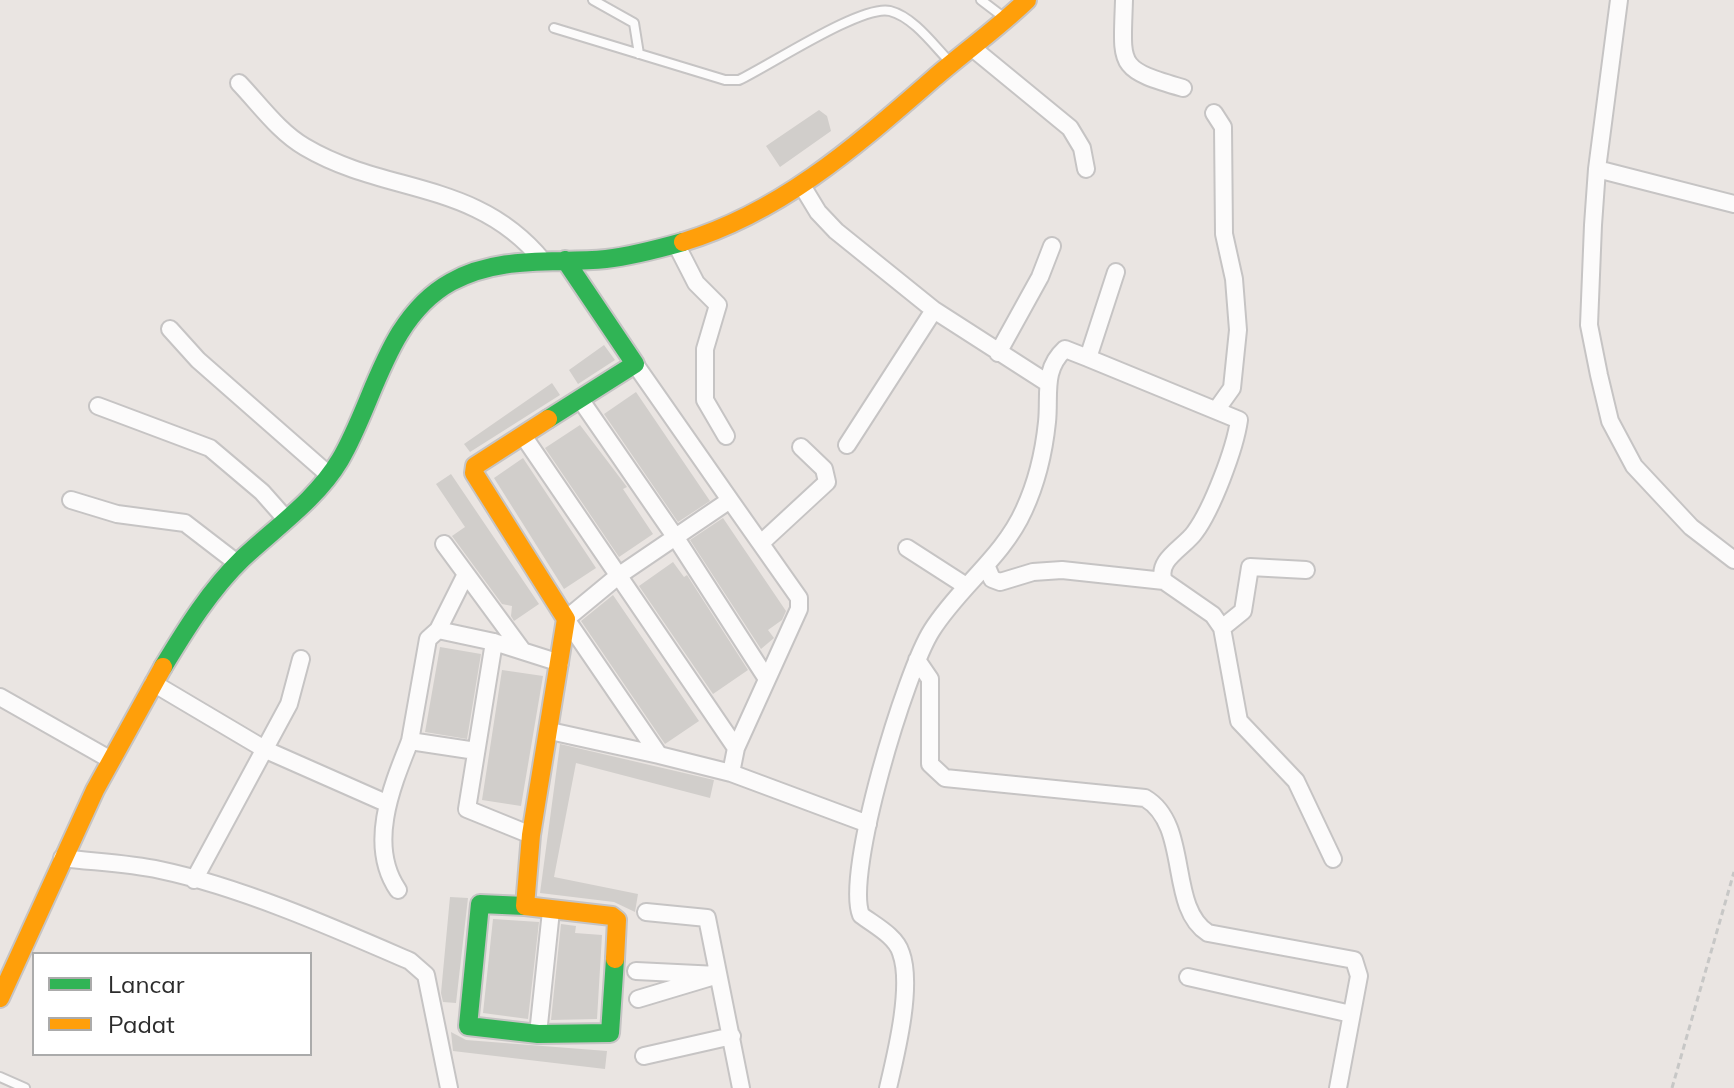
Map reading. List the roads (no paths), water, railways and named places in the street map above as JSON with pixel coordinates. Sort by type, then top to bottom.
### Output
[{"type":"street","points":[[0,998],[62,858],[170,651],[237,563],[316,492],[329,475],[363,417],[397,338],[419,309],[446,285],[504,261],[607,259],[676,244],[733,222],[801,184],[873,134],[952,64],[975,50],[1027,0]]},
{"type":"street","points":[[1124,0],[1122,51],[1129,67],[1145,77],[1183,88]]},
{"type":"street","points":[[1619,0],[1597,169],[1589,325],[1610,421],[1634,466],[1691,527],[1734,560]]},
{"type":"street","points":[[975,50],[1070,128],[1082,148],[1086,169]]},
{"type":"street","points":[[239,83],[285,133],[305,147],[337,162],[459,199],[508,225],[543,261]]},
{"type":"street","points":[[1214,113],[1223,127],[1224,234],[1234,279],[1238,330],[1232,388],[1217,409]]},
{"type":"street","points":[[1597,169],[1734,204]]},
{"type":"street","points":[[801,184],[826,222],[934,310],[1046,382]]},
{"type":"street","points":[[676,244],[696,283],[718,305],[705,349],[705,400],[726,436]]},
{"type":"street","points":[[998,353],[1040,277],[1052,246]]},
{"type":"street","points":[[565,260],[799,598],[795,621],[736,748],[731,773]]},
{"type":"street","points":[[1088,358],[1116,272]]},
{"type":"street","points":[[847,445],[934,310]]},
{"type":"street","points":[[170,329],[209,370],[329,475]]},
{"type":"street","points":[[888,1088],[897,1050],[904,977],[902,954],[897,944],[861,915],[857,905],[868,824],[917,660],[931,631],[986,565],[1024,511],[1047,422],[1046,382],[1065,349],[1234,415],[1239,420],[1195,533],[1163,565],[1161,574],[1164,581]]},
{"type":"street","points":[[635,364],[475,466],[474,473],[566,619],[659,755]]},
{"type":"street","points":[[580,399],[676,538],[767,679]]},
{"type":"street","points":[[98,406],[210,448],[262,492],[285,518]]},
{"type":"street","points":[[524,437],[736,748]]},
{"type":"street","points":[[761,543],[827,482],[824,469],[801,447]]},
{"type":"street","points":[[71,500],[117,514],[185,523],[237,563]]},
{"type":"street","points":[[525,906],[531,835],[566,619],[618,576],[730,500]]},
{"type":"street","points":[[444,544],[522,650]]},
{"type":"street","points":[[907,548],[966,586]]},
{"type":"street","points":[[986,565],[992,579],[1000,582],[1033,572],[1062,570],[1164,581],[1213,615],[1222,628],[1239,721],[1296,781],[1333,859]]},
{"type":"street","points":[[1222,628],[1243,611],[1250,567],[1306,570]]},
{"type":"street","points":[[398,890],[385,860],[386,803],[410,741],[428,639],[438,630],[465,576]]},
{"type":"street","points":[[438,630],[494,642],[560,663]]},
{"type":"street","points":[[494,642],[467,809],[531,835]]},
{"type":"street","points":[[194,880],[289,704],[301,659]]},
{"type":"street","points":[[917,660],[930,679],[930,764],[945,778],[1128,794],[1152,802],[1168,823],[1195,923],[1208,933],[1354,960],[1359,976],[1338,1088]]},
{"type":"street","points":[[153,683],[266,750],[386,803]]},
{"type":"street","points":[[0,697],[111,760]]},
{"type":"street","points":[[550,731],[731,773],[868,824]]},
{"type":"street","points":[[410,741],[476,751]]},
{"type":"street","points":[[62,858],[160,870],[194,880],[287,911],[420,967],[426,975],[449,1088]]},
{"type":"street","points":[[480,904],[525,906],[612,916],[617,920],[611,1030],[605,1034],[538,1034],[471,1029],[467,1023],[480,904]]},
{"type":"street","points":[[538,1034],[551,911]]},
{"type":"street","points":[[646,912],[707,918],[741,1088]]},
{"type":"street","points":[[636,971],[718,975]]},
{"type":"street","points":[[638,999],[718,975]]},
{"type":"street","points":[[1188,977],[1351,1014]]},
{"type":"street","points":[[644,1056],[732,1036]]},
{"type":"lane","points":[[593,0],[634,23],[639,54]]},
{"type":"lane","points":[[981,0],[1007,19]]},
{"type":"lane","points":[[554,28],[725,80],[739,80],[843,23],[881,10],[901,16],[952,64]]},
{"type":"lane","points":[[0,1077],[25,1088]]}]
